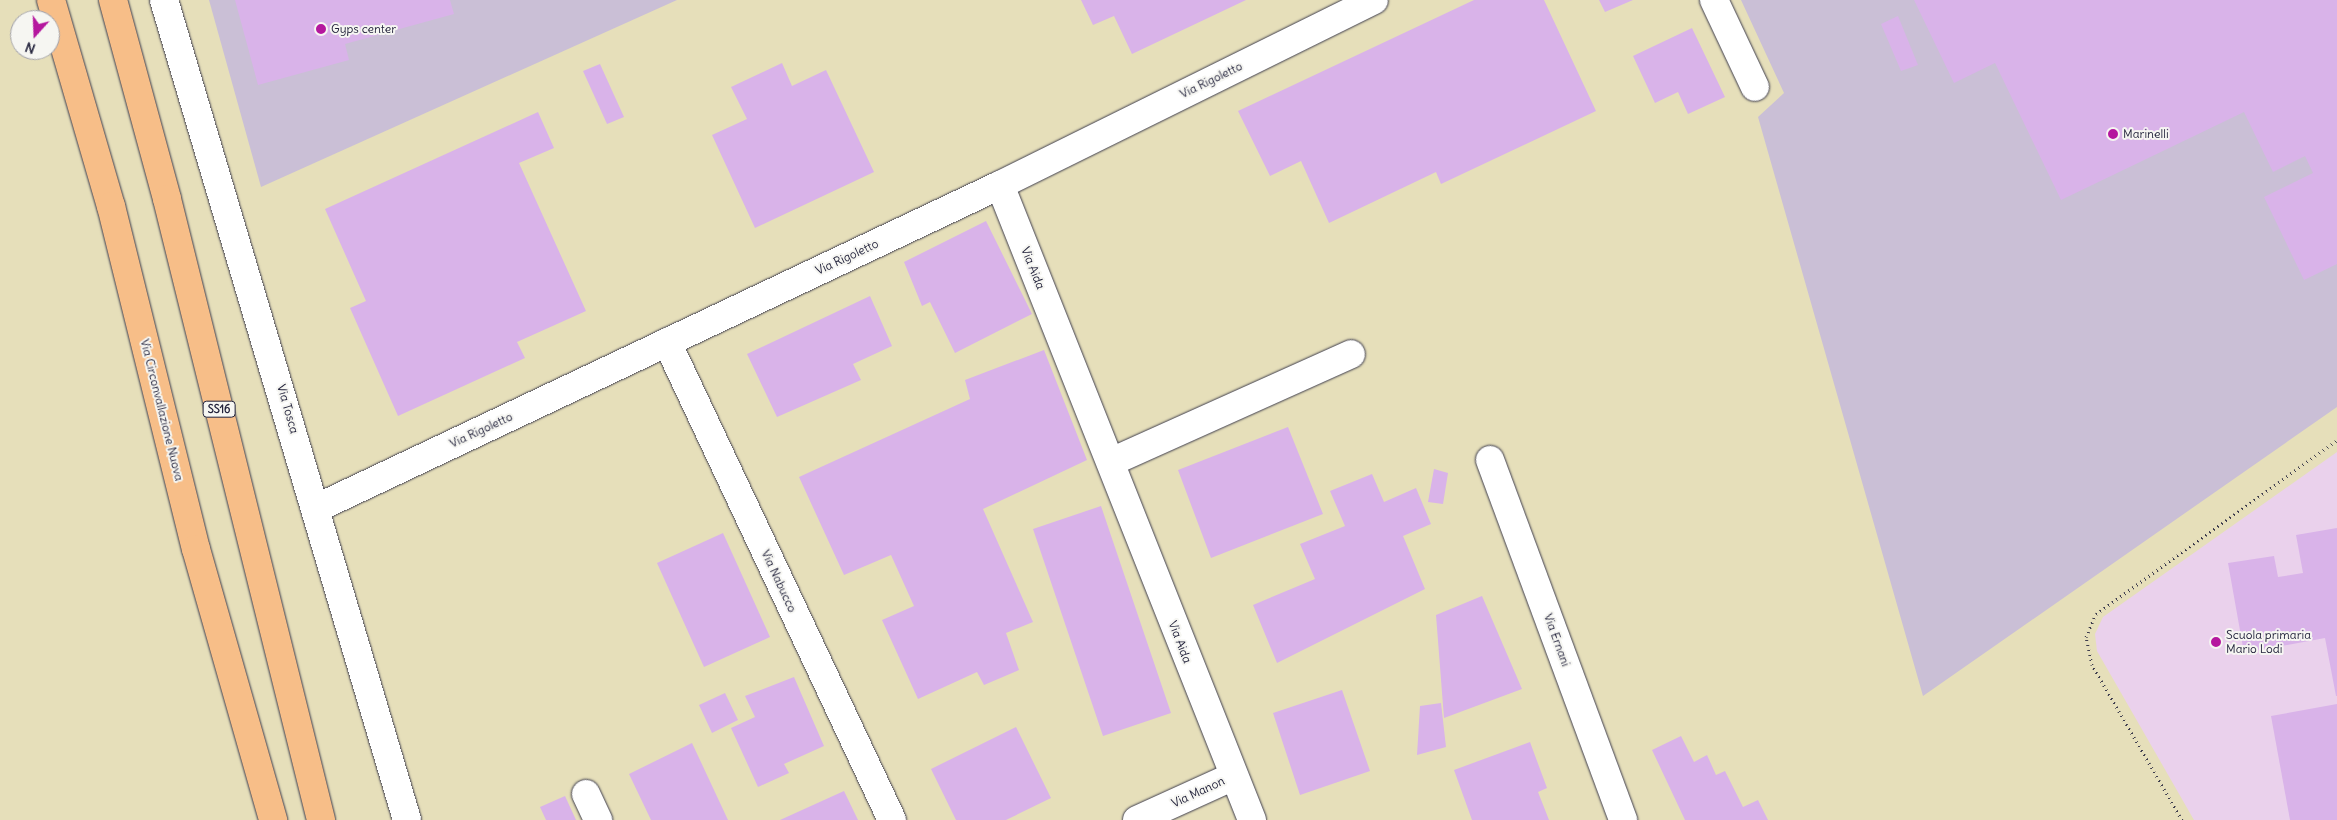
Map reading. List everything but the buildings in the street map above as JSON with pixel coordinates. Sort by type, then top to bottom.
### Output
[{"type":"main road","name":"Via Circonvallazione Nuova","points":[[51,0],[111,206],[196,549],[273,820]]},
{"type":"main road","name":"SS16","points":[[113,0],[167,199],[321,820]]},
{"type":"street","name":"Via Tosca","points":[[164,0],[317,508],[407,820]]},
{"type":"street","name":"Via Rigoletto","points":[[317,508],[1000,185],[1374,0]]},
{"type":"street","points":[[1714,0],[1755,87]]},
{"type":"street","name":"Via Aida","points":[[1000,185],[1111,462],[1232,777],[1252,820]]},
{"type":"street","name":"Via Nabucco","points":[[667,342],[892,820]]},
{"type":"street","points":[[1111,462],[1351,354]]},
{"type":"street","name":"Via Ernani","points":[[1490,460],[1623,820]]},
{"type":"street","name":"Via Manon","points":[[1137,820],[1232,777]]},
{"type":"street","points":[[586,794],[598,820]]},
{"type":"path","points":[[2182,820],[2092,665],[2086,637],[2096,614],[2337,440]]},
{"type":"shaded area","points":[[209,0],[677,0],[261,187]]},
{"type":"shaded area","points":[[1741,0],[2337,0],[2337,407],[1923,696],[1758,117],[1784,93]]},
{"type":"shaded area","name":"Scuola primaria Mario Lodi","points":[[2337,452],[2337,820],[2194,820],[2097,651],[2095,634],[2103,617]]},
{"type":"place","name":"Gyps center","points":[[321,29]]},
{"type":"place","name":"Marinelli","points":[[2113,134]]},
{"type":"place","name":"Scuola primaria Mario Lodi","points":[[2216,642]]}]
